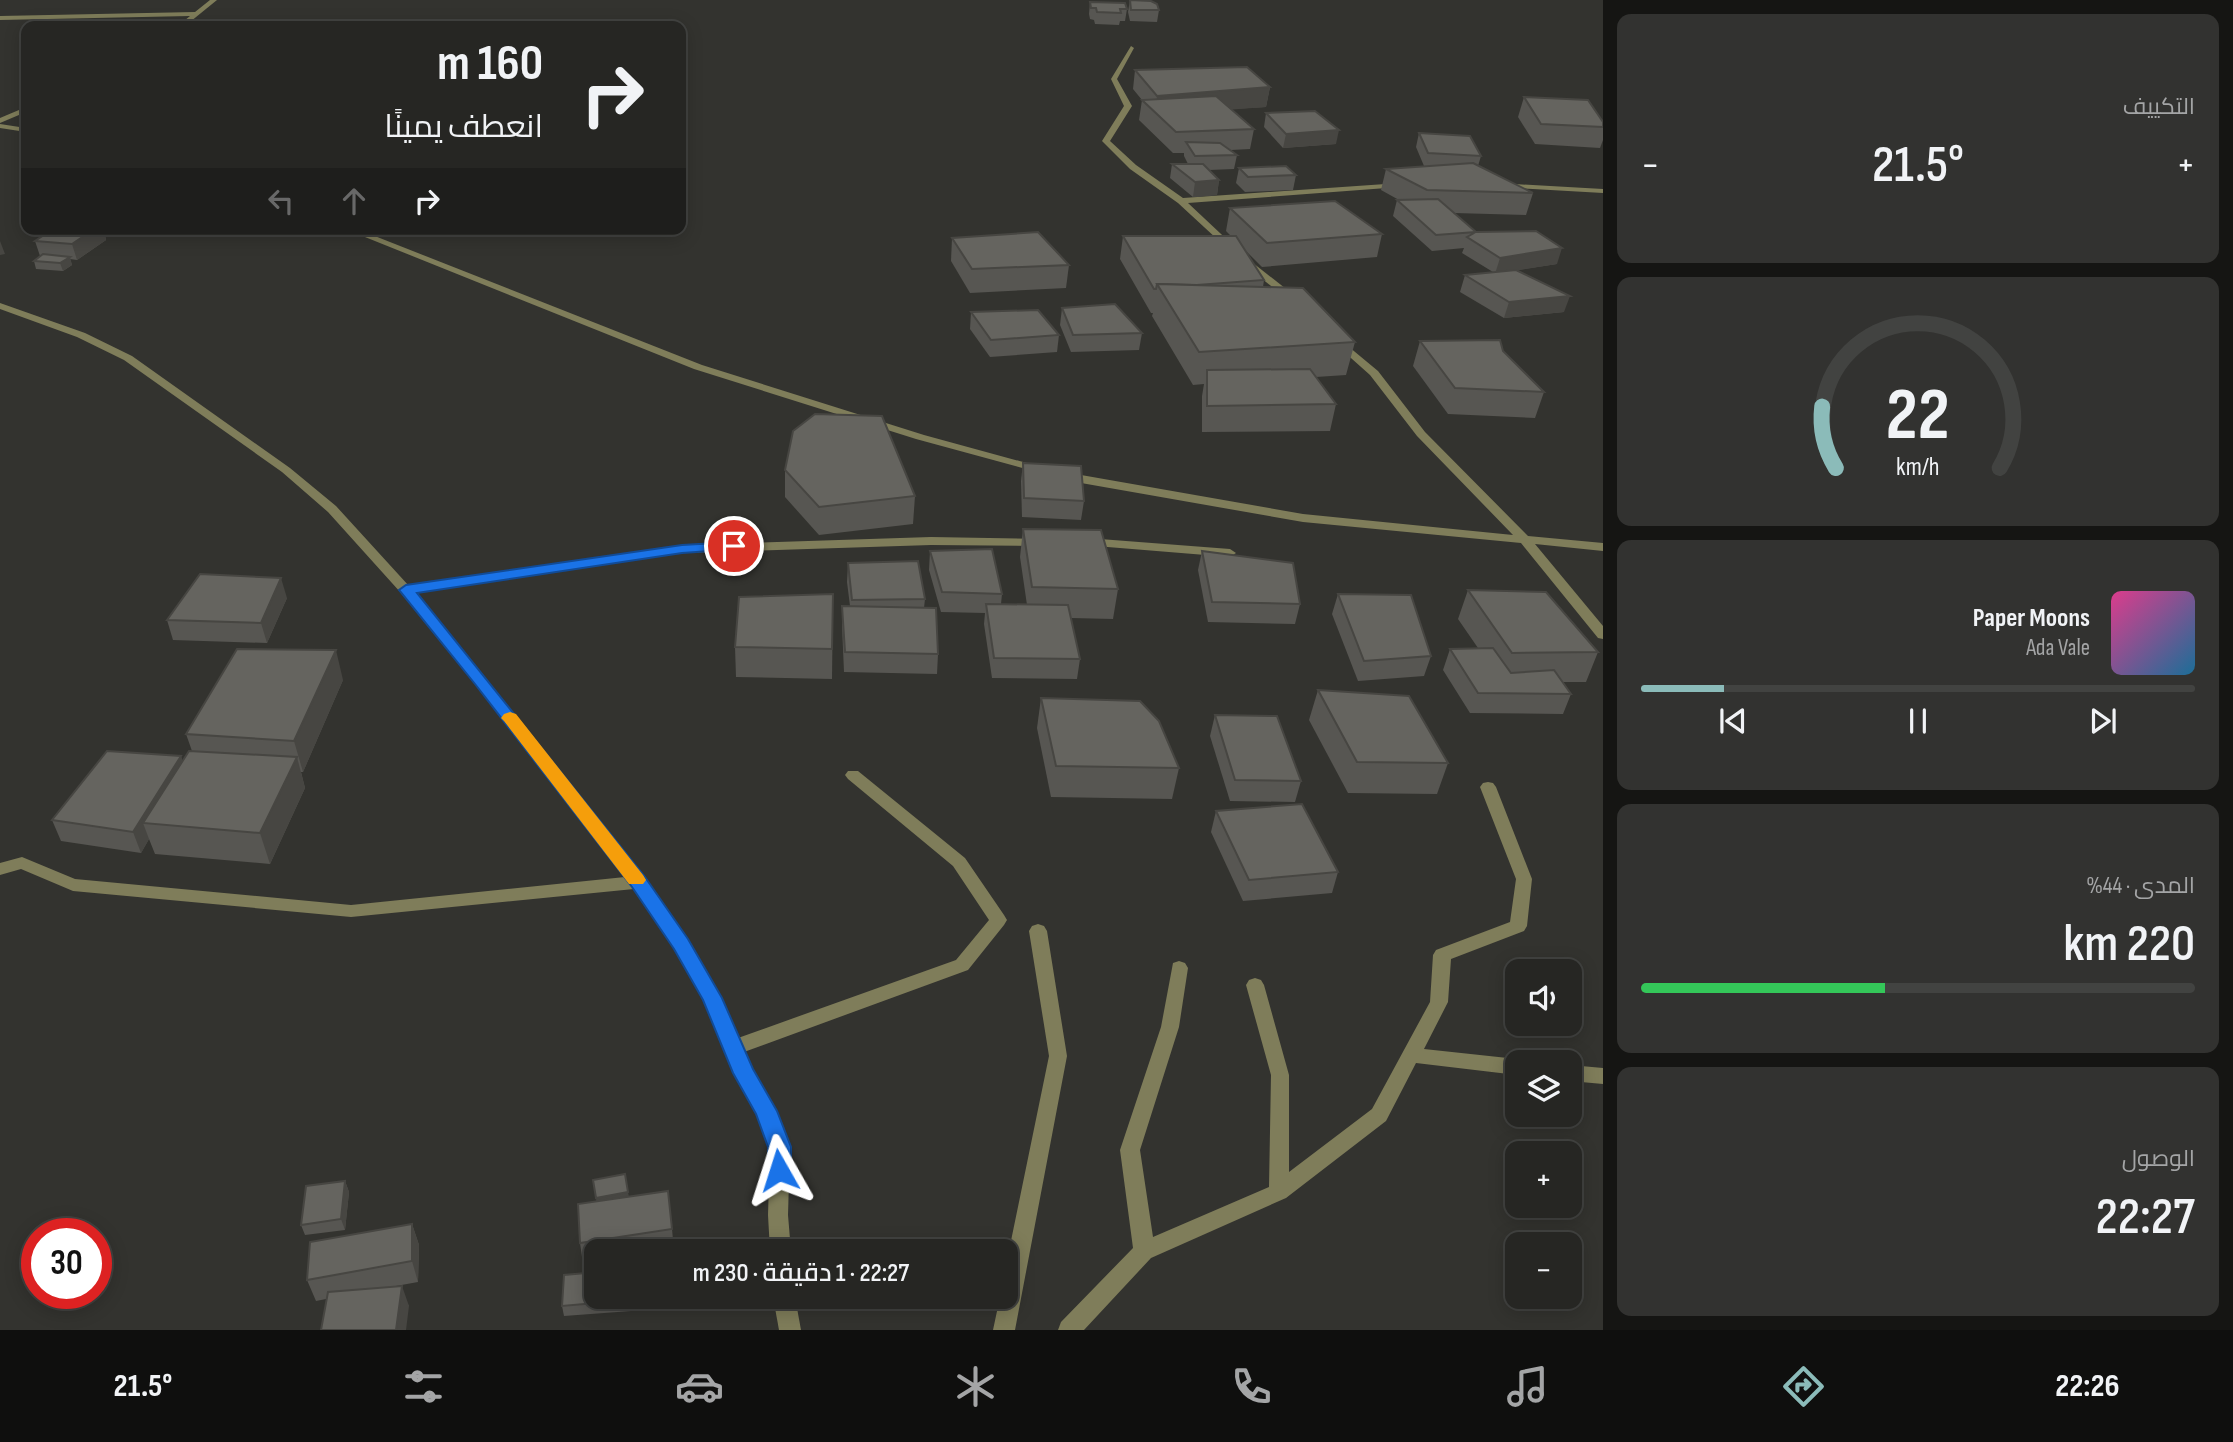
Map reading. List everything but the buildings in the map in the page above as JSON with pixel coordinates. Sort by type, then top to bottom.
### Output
[{"type":"street","points":[[188,21],[215,0]]},
{"type":"street","points":[[0,18],[197,14]]},
{"type":"street","points":[[1131,48],[1114,79],[1128,106],[1106,141],[1133,167],[1181,201],[1265,279],[1302,305]]},
{"type":"street","points":[[0,123],[21,112]]},
{"type":"street","points":[[0,123],[21,129]]},
{"type":"street","points":[[1181,201],[1406,184]]},
{"type":"street","points":[[1492,185],[1603,191]]},
{"type":"street","points":[[364,235],[698,367],[920,437],[1040,469],[1122,487],[1303,518],[1603,547]]},
{"type":"street","points":[[0,306],[26,313],[108,347],[188,398],[286,470],[332,509],[406,590],[481,680],[638,882],[681,944],[712,998],[744,1073],[766,1111],[780,1147],[779,1239]]},
{"type":"street","points":[[1330,333],[1374,373],[1421,434],[1526,541],[1603,635]]},
{"type":"street","points":[[406,590],[682,549],[918,541],[1052,542]]},
{"type":"street","points":[[1079,542],[1230,553]]},
{"type":"street","points":[[733,1048],[962,965],[998,920],[959,862],[853,775]]},
{"type":"street","points":[[1069,1330],[1144,1251],[1279,1192],[1379,1115],[1439,1002],[1442,955],[1518,926],[1524,879],[1489,787]]},
{"type":"street","points":[[0,869],[22,863],[73,885],[351,911],[638,882]]},
{"type":"street","points":[[1004,1330],[1058,1056],[1038,931]]},
{"type":"street","points":[[1144,1251],[1130,1150],[1170,1027],[1179,968]]},
{"type":"street","points":[[1255,985],[1280,1075],[1279,1192]]},
{"type":"street","points":[[1411,1055],[1505,1066]]},
{"type":"street","points":[[1582,1074],[1603,1076]]},
{"type":"street","points":[[786,1309],[790,1330]]},
{"type":"slow traffic","points":[[510,718],[636,880]]},
{"type":"route","points":[[734,546],[682,549],[406,590],[481,680],[638,882],[681,944],[712,998],[744,1073],[766,1111],[780,1147],[779,1170]]}]
